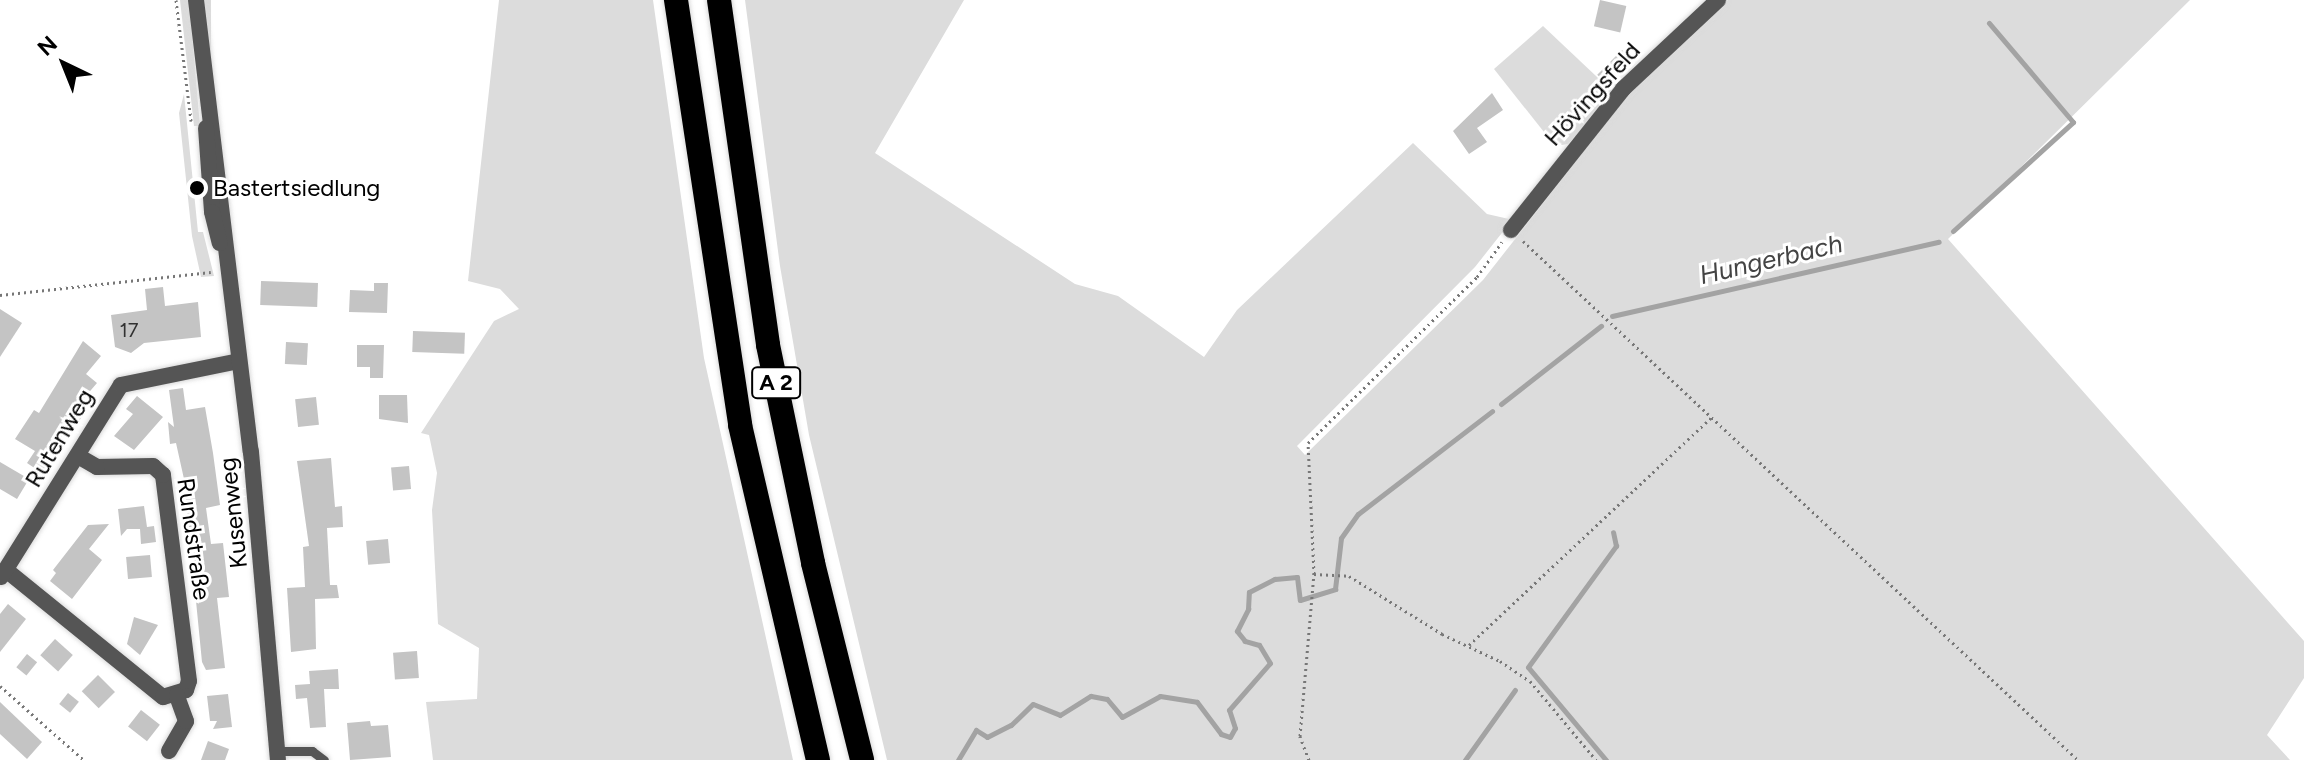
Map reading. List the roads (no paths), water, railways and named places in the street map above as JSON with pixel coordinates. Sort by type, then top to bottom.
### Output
[{"type":"highway","name":"A 2","points":[[676,0],[740,425],[818,760]]},
{"type":"highway","name":"A 2","points":[[719,0],[768,345],[813,563],[862,760]]},
{"type":"street","name":"Kusenweg","points":[[196,0],[225,211],[227,271],[239,361],[277,755]]},
{"type":"street","name":"Hövingsfeld","points":[[1511,230],[1623,89],[1718,0]]},
{"type":"street","name":"Rutenweg","points":[[3,574],[121,385],[239,361]]},
{"type":"street","name":"Rundstraße","points":[[78,456],[97,467],[153,466],[163,475],[189,681],[177,696],[186,721],[169,751]]},
{"type":"street","points":[[3,574],[163,697],[177,696]]},
{"type":"lane","name":"Kusenweg","points":[[277,755],[312,751],[324,760]]},
{"type":"waterway","name":"Hungerbach","points":[[1953,231],[2073,122],[1989,23]]},
{"type":"waterway","name":"Hungerbach","points":[[1612,316],[1939,242]]},
{"type":"waterway","name":"Hungerbach","points":[[1501,404],[1601,326]]},
{"type":"waterway","name":"Hungerbach","points":[[958,760],[976,730],[987,737],[1011,725],[1033,704],[1060,715],[1091,696],[1107,699],[1122,717],[1160,696],[1197,702],[1221,734],[1230,737],[1235,728],[1229,710],[1270,663],[1259,645],[1245,641],[1237,631],[1248,609],[1249,592],[1275,579],[1297,577],[1300,600],[1335,589],[1341,538],[1358,514],[1492,411]]},
{"type":"waterway","points":[[1606,760],[1528,667],[1616,546],[1613,532]]},
{"type":"waterway","points":[[1465,760],[1515,690]]},
{"type":"place","name":"Bastertsiedlung","points":[[197,188]]}]
